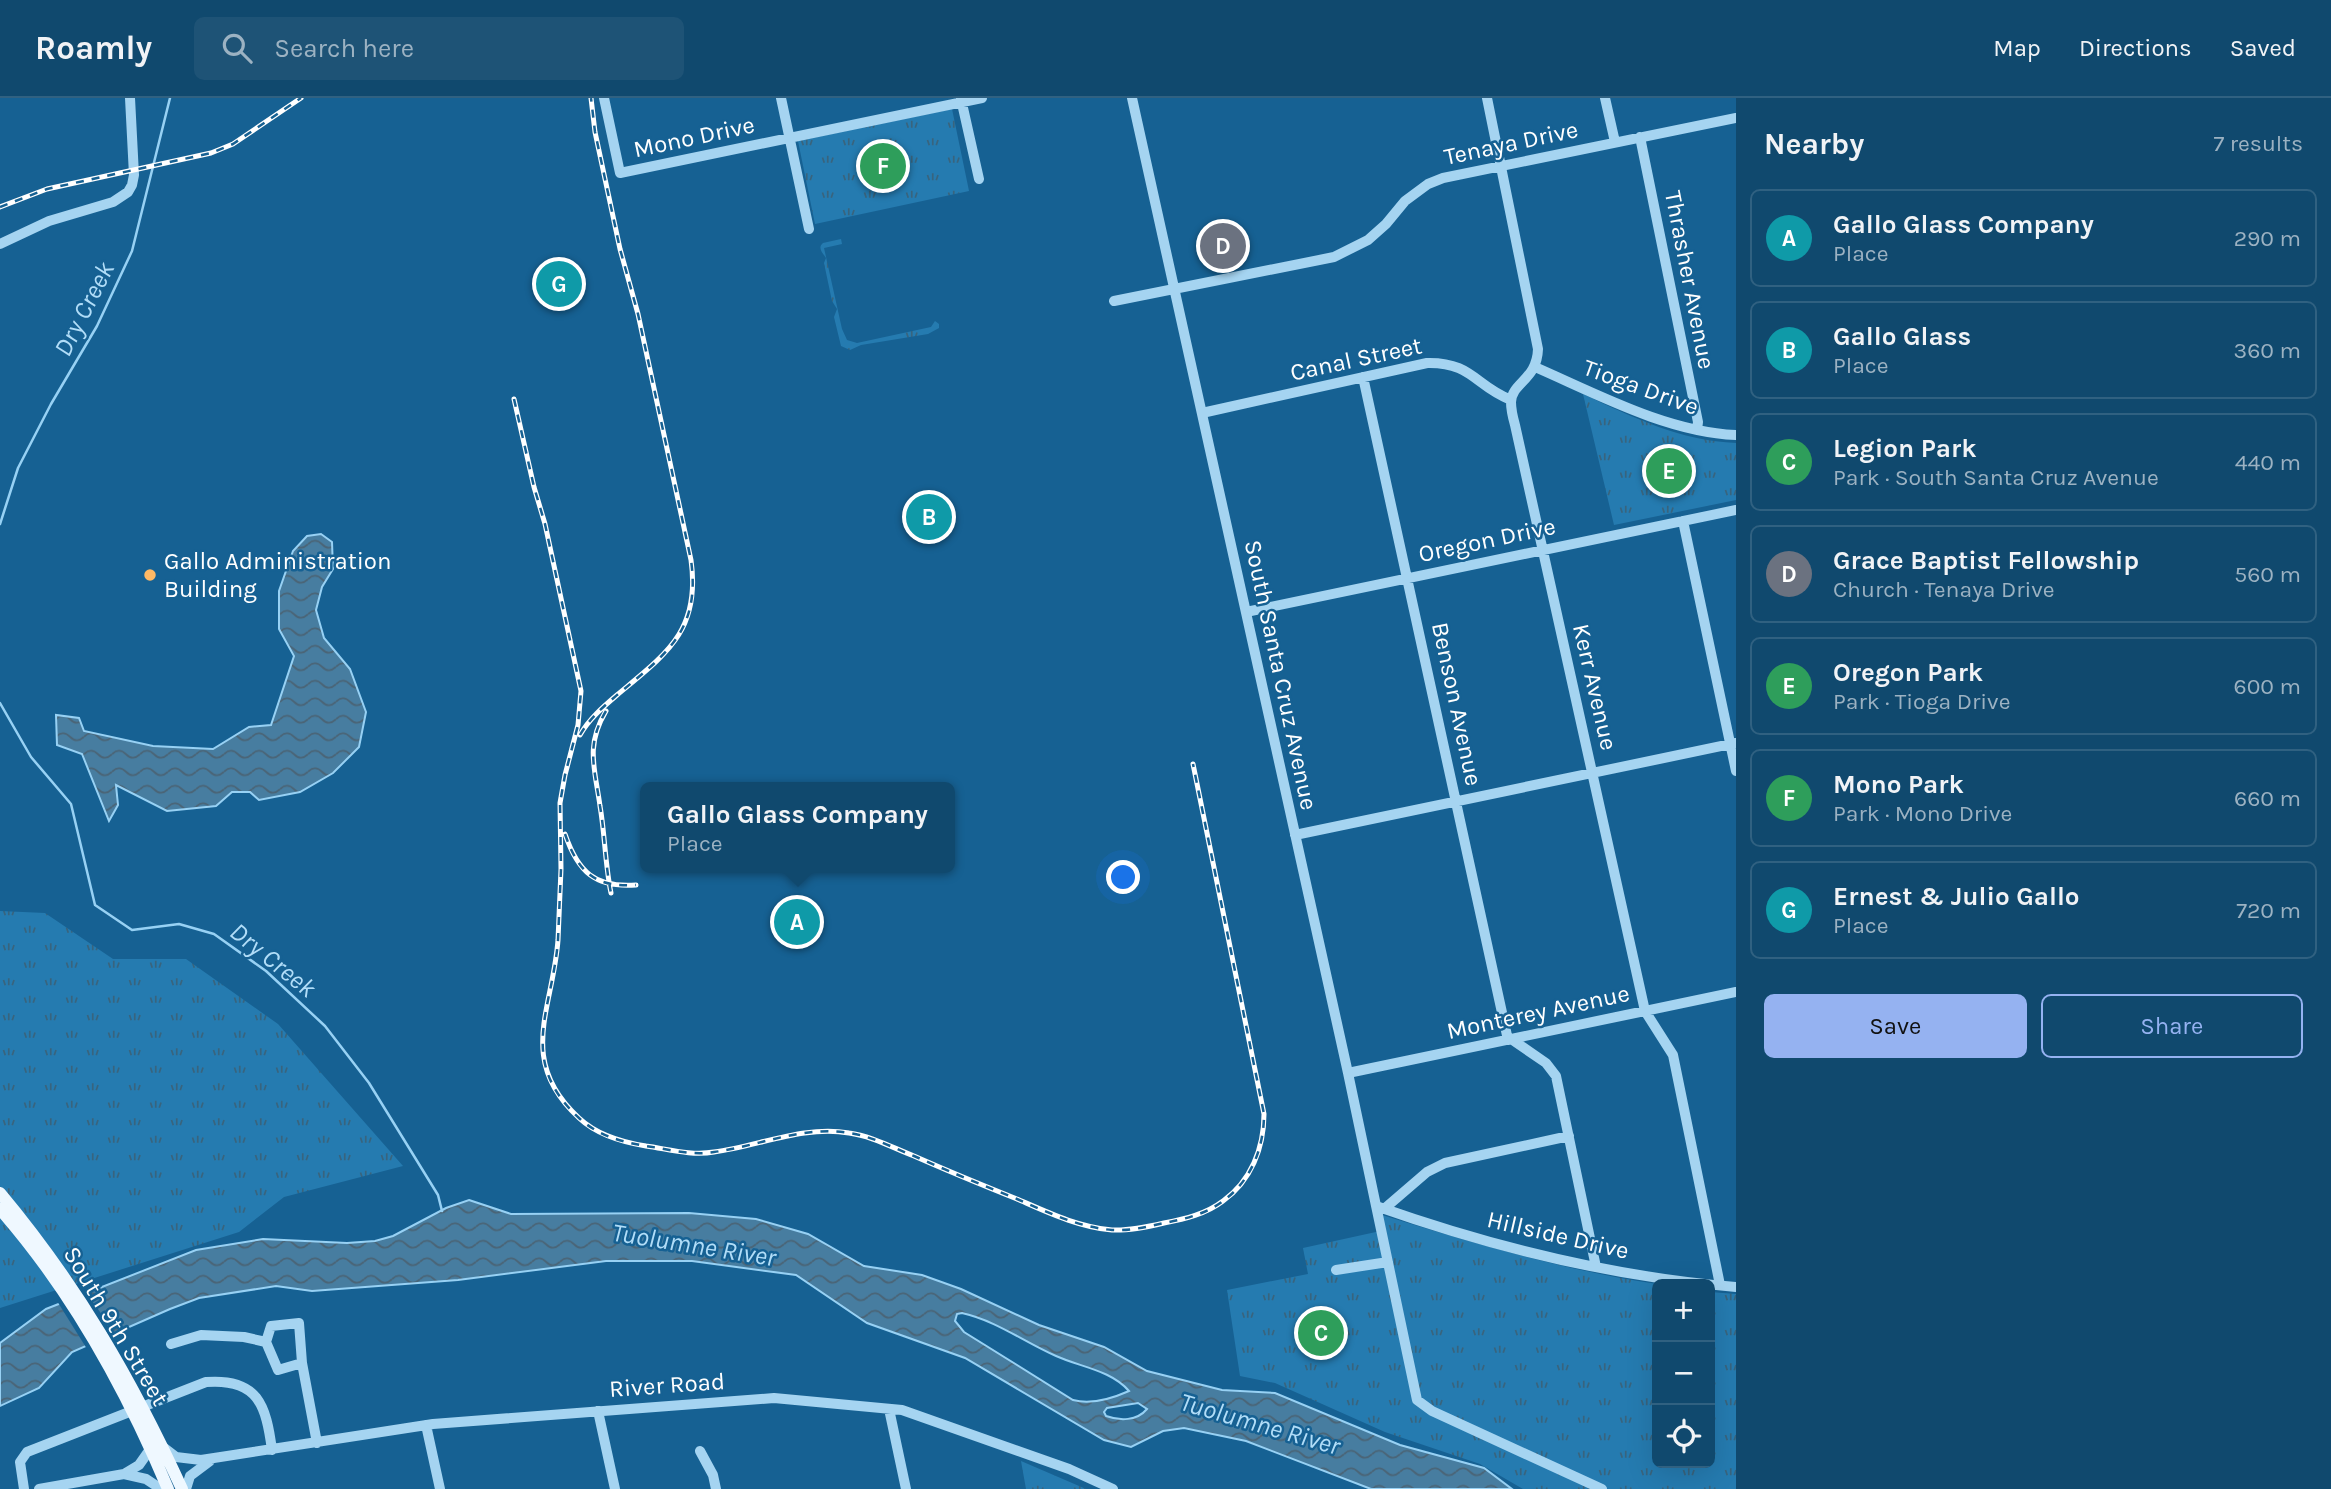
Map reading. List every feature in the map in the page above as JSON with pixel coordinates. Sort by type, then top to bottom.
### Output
[{"type":"main road","name":"South 9th Street","points":[[0,1193],[41,1244],[118,1361],[150,1421],[154,1446],[169,1489]]},
{"type":"main road","name":"South 9th Street","points":[[0,1209],[84,1324],[154,1446],[184,1489]]},
{"type":"street","points":[[0,244],[49,221],[106,205],[125,194],[132,185],[134,175],[130,98]]},
{"type":"street","name":"Mono Drive","points":[[604,98],[620,173],[961,100],[982,98]]},
{"type":"street","points":[[781,98],[809,229]]},
{"type":"street","name":"South Santa Cruz Avenue","points":[[1132,98],[1380,1208],[1388,1262],[1417,1400],[1432,1411],[1602,1489]]},
{"type":"street","points":[[1486,98],[1538,345],[1535,367],[1516,389],[1511,400]]},
{"type":"street","points":[[1605,98],[1615,142]]},
{"type":"street","points":[[961,100],[979,179]]},
{"type":"street","name":"Tenaya Drive","points":[[1114,301],[1346,252],[1376,234],[1405,201],[1428,184],[1456,174],[1736,118]]},
{"type":"street","name":"Thrasher Avenue","points":[[1640,137],[1698,424],[1697,430]]},
{"type":"street","name":"Canal Street","points":[[1202,414],[1427,363],[1462,368],[1511,400]]},
{"type":"street","name":"Tioga Drive","points":[[1535,367],[1629,407],[1697,430],[1736,435]]},
{"type":"street","name":"Benson Avenue","points":[[1363,377],[1510,1040]]},
{"type":"street","name":"Kerr Avenue","points":[[1511,400],[1645,1011],[1673,1055],[1720,1285]]},
{"type":"street","name":"Oregon Drive","points":[[1246,612],[1736,510]]},
{"type":"street","points":[[1682,521],[1733,743],[1736,771]]},
{"type":"street","points":[[1295,835],[1733,743]]},
{"type":"street","name":"Monterey Avenue","points":[[1348,1073],[1736,992]]},
{"type":"street","points":[[1510,1040],[1552,1069],[1558,1083],[1596,1267]]},
{"type":"street","points":[[1380,1208],[1427,1172],[1445,1163],[1569,1136]]},
{"type":"street","name":"Hillside Drive","points":[[1380,1208],[1482,1240],[1596,1267],[1736,1287]]},
{"type":"street","points":[[1336,1270],[1388,1262]]},
{"type":"street","points":[[302,1363],[278,1370],[266,1342],[271,1326],[299,1323],[302,1363],[317,1443]]},
{"type":"street","points":[[172,1344],[201,1335],[244,1337],[266,1342]]},
{"type":"street","points":[[24,1489],[20,1462],[27,1452],[206,1382],[224,1380],[244,1385],[256,1396],[269,1424],[272,1450]]},
{"type":"street","name":"River Road","points":[[154,1446],[176,1457],[191,1460],[426,1425],[774,1398],[902,1410],[1069,1469],[1113,1489]]},
{"type":"street","points":[[889,1409],[906,1489]]},
{"type":"street","points":[[598,1411],[615,1489]]},
{"type":"street","points":[[426,1425],[440,1489]]},
{"type":"street","points":[[39,1489],[124,1474],[136,1468],[154,1446]]},
{"type":"street","points":[[700,1451],[713,1475],[716,1489]]},
{"type":"street","points":[[184,1489],[190,1476],[213,1458]]},
{"type":"street","points":[[124,1474],[146,1479],[161,1489]]},
{"type":"green space","points":[[952,109],[969,191],[815,224],[798,141]]},
{"type":"green space","points":[[841,239],[842,244],[824,248],[842,329],[847,340],[857,343],[931,327],[935,321],[939,328],[928,334],[861,345],[850,350],[841,346],[834,317],[837,309],[832,301],[824,263],[826,258],[821,247],[823,243]]},
{"type":"green space","points":[[1583,394],[1676,433],[1736,443],[1736,500],[1614,525]]},
{"type":"green space","points":[[0,911],[45,913],[113,959],[186,959],[278,1024],[403,1166],[284,1197],[239,1232],[0,1308]]},
{"type":"green space","points":[[1382,1215],[1553,1263],[1652,1283],[1652,1468],[1715,1468],[1715,1292],[1736,1294],[1736,1489],[1523,1489],[1480,1464],[1385,1432],[1275,1383],[1240,1376],[1227,1290],[1308,1274],[1303,1248],[1385,1230]]},
{"type":"green space","points":[[1021,1461],[1086,1489],[1026,1489]]},
{"type":"water","points":[[321,534],[332,542],[333,569],[322,587],[316,610],[324,638],[350,669],[366,712],[359,747],[333,773],[300,792],[259,800],[250,792],[232,792],[216,806],[167,811],[116,785],[118,805],[109,821],[82,754],[57,745],[56,715],[79,718],[84,731],[153,746],[213,749],[249,727],[271,725],[294,656],[279,629],[279,591],[293,551],[307,536]]},
{"type":"water","name":"Tuolumne River","points":[[469,1200],[511,1214],[689,1213],[756,1219],[808,1234],[864,1266],[922,1275],[961,1289],[1039,1325],[1104,1347],[1147,1371],[1222,1390],[1275,1393],[1400,1445],[1484,1468],[1512,1489],[1371,1489],[1246,1441],[1184,1428],[1163,1431],[1131,1447],[1104,1440],[965,1358],[867,1323],[796,1275],[692,1261],[606,1261],[458,1280],[312,1291],[276,1286],[199,1298],[72,1352],[39,1388],[0,1406],[0,1343],[46,1309],[196,1250],[263,1239],[347,1243],[375,1241],[393,1236],[446,1208]],"holes":[[[962,1313],[999,1326],[1056,1356],[1113,1378],[1129,1391],[1101,1400],[1073,1400],[964,1332],[955,1321],[957,1314]],[[1138,1403],[1147,1409],[1133,1418],[1111,1418],[1104,1412],[1107,1408]]]},
{"type":"pier","points":[[84,1290],[114,1337],[87,1349],[57,1301]]},
{"type":"waterway","name":"Dry Creek","points":[[0,524],[18,468],[51,404],[97,326],[132,251],[170,98]]},
{"type":"waterway","name":"Dry Creek","points":[[0,703],[31,757],[71,804],[95,905],[132,930],[179,924],[214,934],[266,971],[325,1026],[369,1083],[438,1195],[442,1211]]},
{"type":"railway","points":[[0,207],[47,189],[211,153],[233,144],[301,98]]},
{"type":"railway","points":[[580,735],[597,714],[651,667],[676,639],[691,605],[693,585],[691,560],[638,314],[620,249],[595,132],[591,98]]},
{"type":"railway","points":[[514,399],[545,524],[581,691],[578,725],[560,803],[558,940],[543,1033],[543,1054],[548,1075],[560,1097],[579,1118],[602,1133],[637,1144],[697,1153],[815,1132],[832,1131],[858,1135],[1063,1218],[1112,1230],[1180,1220],[1216,1206],[1241,1184],[1254,1163],[1262,1139],[1264,1114],[1193,764]]},
{"type":"railway","points":[[606,711],[596,735],[593,758],[611,893]]},
{"type":"railway","points":[[565,834],[582,868],[590,875],[609,884],[636,885]]},
{"type":"place","name":"Mono Park","points":[[883,166]]},
{"type":"place","name":"Grace Baptist Fellowship","points":[[1223,246]]},
{"type":"place","name":"Ernest & Julio Gallo","points":[[559,284]]},
{"type":"place","name":"Oregon Park","points":[[1669,471]]},
{"type":"place","name":"Gallo Glass","points":[[929,517]]},
{"type":"place","name":"Gallo Administration Building","points":[[150,575]]},
{"type":"place","name":"Gallo Glass Company","points":[[797,922]]},
{"type":"place","name":"Legion Park","points":[[1321,1333]]}]
